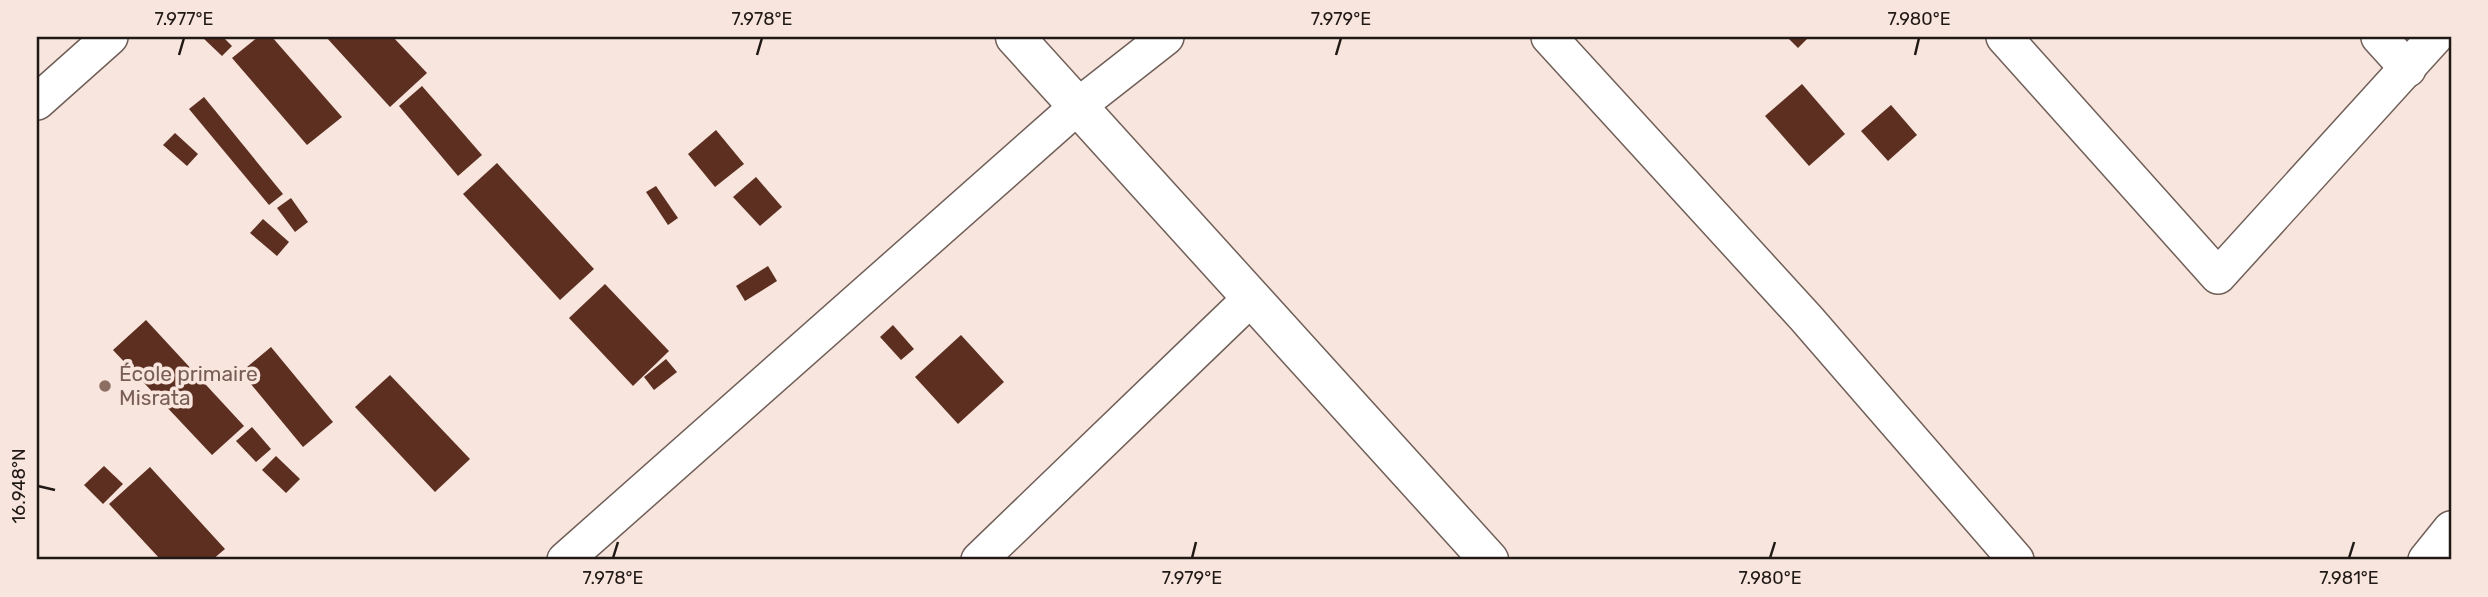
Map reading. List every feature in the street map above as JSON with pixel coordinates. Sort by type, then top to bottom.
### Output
[{"type":"street","points":[[37,102],[110,37]]},
{"type":"street","points":[[1015,37],[1489,560]]},
{"type":"street","points":[[565,560],[1078,106],[1166,37]]},
{"type":"street","points":[[1549,37],[1806,318],[2017,560]]},
{"type":"street","points":[[2004,37],[2218,276],[2435,37]]},
{"type":"street","points":[[2379,37],[2408,69]]},
{"type":"street","points":[[979,560],[1251,298]]},
{"type":"street","points":[[2426,560],[2451,529]]},
{"type":"building","points":[[202,37],[223,37],[232,46],[222,56]]},
{"type":"building","points":[[258,37],[272,37],[342,117],[307,145],[232,58]]},
{"type":"building","points":[[326,37],[393,37],[427,73],[390,107]]},
{"type":"building","points":[[1787,37],[1809,37],[1798,48]]},
{"type":"building","points":[[1802,84],[1845,134],[1809,166],[1765,116]]},
{"type":"building","points":[[422,86],[482,155],[458,176],[399,106]]},
{"type":"building","points":[[204,97],[283,194],[269,205],[189,109]]},
{"type":"building","points":[[1891,105],[1917,135],[1888,161],[1861,131]]},
{"type":"building","points":[[716,130],[744,164],[715,187],[688,154]]},
{"type":"building","points":[[175,133],[198,154],[187,166],[163,145]]},
{"type":"building","points":[[497,163],[594,269],[560,300],[463,194]]},
{"type":"building","points":[[756,177],[782,207],[760,226],[733,197]]},
{"type":"building","points":[[656,186],[678,218],[668,225],[646,192]]},
{"type":"building","points":[[291,198],[308,222],[295,232],[277,208]]},
{"type":"building","points":[[263,219],[289,242],[277,256],[250,233]]},
{"type":"building","points":[[768,266],[777,281],[745,301],[736,286]]},
{"type":"building","points":[[605,284],[669,351],[633,386],[569,318]]},
{"type":"building","points":[[146,320],[244,426],[212,455],[113,350]]},
{"type":"building","points":[[893,325],[914,349],[901,360],[880,337]]},
{"type":"building","points":[[961,335],[1004,382],[958,424],[915,377]]},
{"type":"building","points":[[271,347],[333,422],[303,447],[241,372]]},
{"type":"building","points":[[666,359],[677,372],[654,390],[644,377]]},
{"type":"building","points":[[390,375],[470,459],[435,492],[355,407]]},
{"type":"building","points":[[252,427],[271,449],[256,462],[236,441]]},
{"type":"building","points":[[276,456],[300,479],[286,493],[262,470]]},
{"type":"building","points":[[104,466],[123,484],[103,504],[84,485]]},
{"type":"building","points":[[150,467],[225,549],[212,560],[161,560],[109,504]]},
{"type":"place","name":"École primaire Misrata","points":[[105,386]]}]
